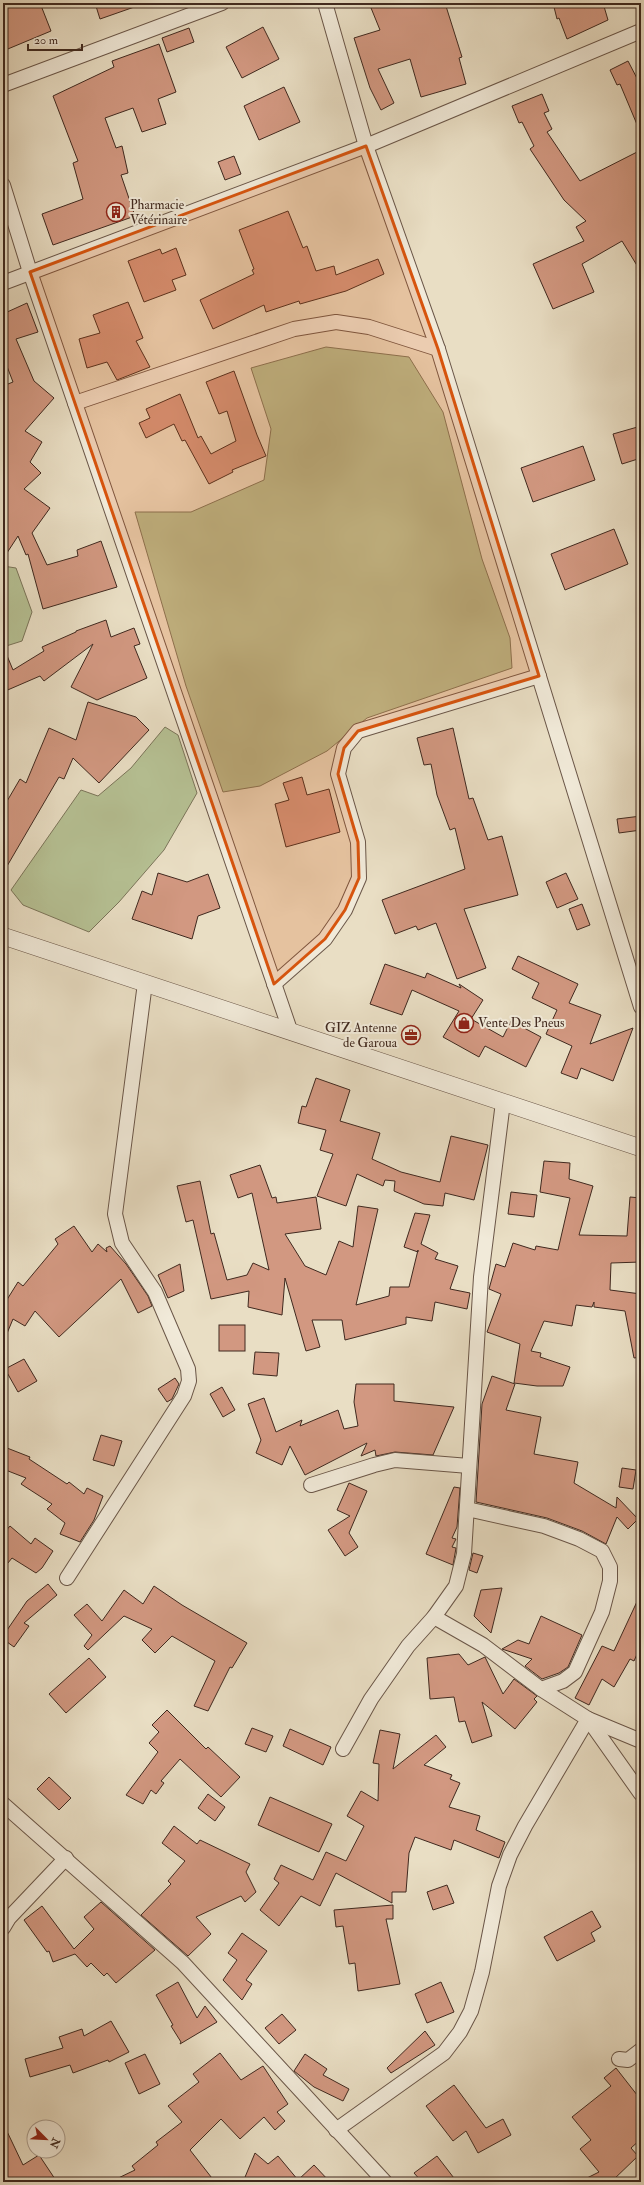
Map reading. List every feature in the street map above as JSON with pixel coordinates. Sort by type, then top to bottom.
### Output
[{"type":"street","points":[[3,85],[222,3]]},
{"type":"street","points":[[325,3],[366,146],[438,349],[641,1007]]},
{"type":"street","points":[[3,283],[366,146],[641,32]]},
{"type":"street","points":[[3,186],[30,272],[290,1030]]},
{"type":"street","points":[[75,403],[294,329],[336,322],[369,327],[438,349]]},
{"type":"street","points":[[274,984],[325,939],[345,910],[360,878],[358,842],[338,774],[344,748],[358,731],[539,676]]},
{"type":"street","points":[[3,936],[290,1030],[641,1148]]},
{"type":"street","points":[[67,1578],[184,1396],[189,1381],[188,1368],[155,1292],[122,1243],[114,1214],[145,983]]},
{"type":"street","points":[[343,1749],[371,1699],[408,1646],[434,1617],[456,1586],[464,1554],[482,1277],[503,1102]]},
{"type":"street","points":[[311,1485],[395,1460],[469,1466]]},
{"type":"street","points":[[467,1509],[544,1526],[579,1539],[602,1551],[610,1567],[610,1581],[602,1612],[574,1672],[563,1681],[541,1689]]},
{"type":"street","points":[[434,1617],[483,1645],[541,1689],[588,1719],[641,1741]]},
{"type":"street","points":[[588,1719],[641,1794]]},
{"type":"street","points":[[336,2130],[444,2053],[460,2032],[471,2011],[482,1972],[499,1886],[510,1855],[525,1826],[588,1719]]},
{"type":"street","points":[[3,1804],[66,1858],[182,1964],[385,2182]]},
{"type":"street","points":[[3,1928],[9,1918],[66,1858]]},
{"type":"street","points":[[619,2059],[628,2060],[641,2050]]},
{"type":"highlighted area","points":[[366,146],[438,349],[539,676],[358,731],[344,748],[338,774],[358,842],[359,878],[345,910],[325,939],[274,984],[30,272]]},
{"type":"green space","points":[[326,347],[409,357],[443,412],[482,559],[510,638],[512,668],[367,718],[327,751],[260,786],[223,792],[186,686],[135,512],[191,512],[264,480],[271,429],[251,368]]},
{"type":"green space","points":[[3,566],[16,568],[32,612],[22,641],[3,647]]},
{"type":"green space","points":[[165,727],[178,735],[197,793],[164,850],[119,902],[89,932],[23,905],[11,890],[81,790],[98,796],[131,768]]},
{"type":"building","points":[[3,3],[40,3],[51,31],[3,51]]},
{"type":"building","points":[[95,3],[140,3],[140,5],[100,19]]},
{"type":"building","points":[[369,3],[445,3],[462,57],[459,58],[466,84],[421,97],[410,59],[378,69],[394,103],[381,110],[370,88],[354,38],[380,30]]},
{"type":"building","points":[[553,3],[603,3],[608,20],[567,39],[559,18],[557,19]]},
{"type":"building","points":[[263,27],[279,59],[242,78],[226,47]]},
{"type":"building","points":[[189,28],[194,42],[167,52],[162,38]]},
{"type":"building","points":[[159,44],[176,92],[158,99],[166,124],[142,132],[133,108],[105,118],[116,148],[122,146],[128,173],[121,175],[135,216],[53,245],[42,214],[83,199],[73,163],[78,161],[53,96],[114,67],[112,61]]},
{"type":"building","points":[[628,61],[641,86],[641,134],[620,84],[617,85],[610,70]]},
{"type":"building","points":[[284,87],[300,122],[259,140],[244,106]]},
{"type":"building","points":[[542,94],[549,111],[544,113],[552,129],[547,132],[580,181],[641,150],[641,272],[622,241],[582,264],[594,292],[553,309],[533,264],[584,241],[576,227],[586,221],[564,200],[530,149],[534,146],[522,122],[519,123],[512,106]]},
{"type":"building","points":[[234,156],[241,174],[225,180],[218,162]]},
{"type":"building","points":[[288,211],[303,248],[307,246],[316,271],[334,266],[336,275],[378,259],[384,274],[346,291],[300,304],[299,301],[266,312],[264,305],[213,329],[200,300],[254,274],[252,270],[254,269],[239,230]]},
{"type":"building","points":[[176,248],[186,275],[172,280],[176,290],[144,302],[128,261],[160,249],[162,254]]},
{"type":"building","points":[[128,302],[143,338],[136,341],[150,367],[117,380],[107,362],[87,368],[79,339],[100,333],[93,315]]},
{"type":"building","points":[[27,303],[38,332],[16,339],[34,381],[54,398],[25,431],[42,442],[30,462],[41,473],[24,489],[50,508],[32,533],[47,565],[78,556],[77,550],[101,541],[117,587],[43,609],[28,554],[26,555],[18,536],[3,559],[3,386],[13,382],[3,356],[3,308],[5,313]]},
{"type":"building","points":[[234,371],[266,456],[232,470],[233,472],[209,484],[185,440],[182,441],[174,424],[146,438],[139,423],[150,418],[146,409],[180,394],[198,438],[201,436],[211,454],[236,441],[227,411],[219,414],[206,382]]},
{"type":"building","points":[[641,426],[641,458],[622,464],[613,434]]},
{"type":"building","points":[[583,446],[595,480],[533,502],[521,468]]},
{"type":"building","points":[[614,529],[628,564],[565,590],[551,554]]},
{"type":"building","points":[[106,620],[111,637],[134,628],[140,644],[134,646],[147,678],[97,700],[71,687],[93,644],[44,681],[40,676],[3,692],[3,646],[13,670],[44,651],[42,647],[76,631]]},
{"type":"building","points":[[88,702],[136,717],[149,730],[99,783],[73,758],[64,779],[59,777],[3,873],[3,808],[20,779],[26,783],[49,728],[76,740]]},
{"type":"building","points":[[453,728],[469,799],[473,798],[488,840],[502,836],[518,895],[464,909],[486,968],[457,979],[436,923],[418,930],[416,926],[395,934],[382,900],[465,869],[455,828],[450,830],[437,795],[431,764],[424,765],[417,738]]},
{"type":"building","points":[[302,777],[307,795],[329,789],[340,832],[286,847],[275,804],[289,800],[283,783]]},
{"type":"building","points":[[641,816],[641,830],[619,833],[617,819]]},
{"type":"building","points":[[158,873],[187,882],[208,874],[220,908],[198,916],[192,939],[132,919],[142,891],[152,895]]},
{"type":"building","points":[[566,873],[578,899],[557,908],[546,882]]},
{"type":"building","points":[[582,904],[590,925],[577,930],[569,909]]},
{"type":"building","points":[[518,956],[578,984],[569,1003],[601,1015],[590,1044],[633,1028],[613,1081],[581,1068],[577,1079],[561,1073],[572,1046],[546,1034],[557,1010],[532,998],[539,983],[512,969]]},
{"type":"building","points":[[385,964],[425,978],[427,973],[461,988],[459,984],[483,1000],[471,1019],[503,1037],[511,1021],[541,1037],[526,1067],[485,1046],[479,1057],[443,1037],[459,1011],[412,990],[402,1015],[370,1004]]},
{"type":"building","points":[[316,1078],[350,1090],[340,1121],[380,1133],[372,1159],[401,1172],[440,1182],[451,1136],[488,1145],[474,1200],[445,1193],[443,1206],[424,1204],[394,1191],[395,1181],[385,1180],[383,1186],[357,1174],[346,1206],[317,1196],[333,1154],[320,1150],[326,1130],[298,1123],[302,1106],[306,1107]]},
{"type":"building","points":[[544,1161],[570,1163],[569,1179],[593,1186],[579,1235],[627,1236],[630,1197],[641,1198],[641,1262],[611,1263],[610,1290],[641,1294],[641,1357],[634,1358],[625,1311],[594,1307],[594,1302],[592,1307],[576,1305],[572,1326],[544,1321],[531,1351],[541,1353],[540,1357],[570,1367],[563,1386],[537,1386],[514,1383],[520,1344],[487,1332],[501,1294],[489,1289],[496,1264],[505,1267],[513,1243],[535,1250],[536,1246],[558,1250],[570,1198],[540,1192]]},
{"type":"building","points":[[260,1165],[272,1198],[276,1197],[277,1203],[316,1197],[321,1229],[285,1234],[305,1266],[326,1275],[339,1241],[353,1247],[358,1206],[378,1209],[356,1305],[389,1296],[390,1287],[409,1287],[418,1252],[404,1247],[415,1213],[430,1215],[421,1244],[438,1253],[435,1259],[458,1266],[450,1289],[470,1293],[467,1309],[435,1302],[432,1321],[406,1317],[406,1324],[345,1340],[342,1320],[312,1320],[320,1347],[306,1351],[285,1278],[282,1315],[248,1307],[249,1291],[211,1299],[193,1220],[186,1222],[177,1186],[200,1181],[211,1234],[214,1233],[227,1280],[247,1275],[253,1263],[269,1270],[252,1193],[238,1198],[230,1175]]},
{"type":"building","points":[[511,1192],[537,1195],[534,1217],[508,1214]]},
{"type":"building","points":[[74,1226],[92,1252],[98,1244],[107,1252],[106,1248],[110,1246],[126,1264],[148,1296],[152,1306],[138,1313],[121,1279],[59,1337],[35,1311],[25,1326],[13,1319],[3,1343],[3,1306],[18,1282],[23,1286],[58,1244],[55,1239]]},
{"type":"building","points":[[180,1264],[184,1291],[168,1298],[158,1275]]},
{"type":"building","points":[[219,1325],[245,1325],[245,1351],[219,1351]]},
{"type":"building","points":[[255,1352],[279,1353],[277,1376],[253,1374]]},
{"type":"building","points":[[24,1359],[37,1381],[18,1392],[5,1369]]},
{"type":"building","points":[[492,1376],[515,1384],[506,1410],[541,1417],[534,1454],[578,1462],[574,1483],[616,1508],[617,1497],[638,1519],[628,1529],[617,1517],[606,1544],[582,1531],[547,1518],[476,1502],[482,1404]]},
{"type":"building","points":[[175,1378],[179,1384],[172,1399],[167,1402],[158,1389]]},
{"type":"building","points":[[356,1384],[394,1384],[394,1401],[454,1407],[433,1455],[395,1452],[376,1456],[375,1450],[361,1456],[367,1443],[305,1475],[290,1446],[282,1465],[256,1453],[261,1440],[248,1404],[264,1398],[276,1432],[302,1420],[300,1426],[338,1410],[344,1429],[358,1426],[354,1402]]},
{"type":"building","points":[[222,1387],[235,1410],[223,1417],[210,1394]]},
{"type":"building","points":[[101,1435],[122,1441],[114,1466],[93,1460]]},
{"type":"building","points":[[7,1448],[30,1457],[29,1459],[67,1484],[69,1482],[84,1494],[87,1488],[103,1496],[94,1520],[80,1542],[60,1534],[65,1523],[47,1509],[52,1504],[21,1484],[26,1478],[3,1469],[3,1458]]},
{"type":"building","points":[[622,1468],[636,1470],[633,1489],[619,1487]]},
{"type":"building","points":[[349,1483],[367,1491],[349,1533],[358,1547],[345,1556],[328,1530],[350,1516],[337,1510]]},
{"type":"building","points":[[454,1487],[460,1488],[457,1527],[452,1538],[456,1539],[452,1547],[456,1548],[453,1565],[426,1554]]},
{"type":"building","points":[[10,1526],[31,1544],[35,1538],[53,1551],[42,1568],[36,1573],[12,1558],[3,1569],[3,1534]]},
{"type":"building","points":[[473,1553],[483,1556],[477,1573],[469,1570]]},
{"type":"building","points":[[48,1584],[57,1595],[24,1623],[29,1626],[14,1647],[3,1639],[3,1636],[27,1601]]},
{"type":"building","points":[[154,1586],[182,1605],[247,1643],[232,1668],[230,1667],[208,1711],[194,1706],[215,1661],[172,1636],[155,1653],[142,1640],[152,1629],[124,1616],[88,1650],[84,1646],[92,1635],[74,1615],[87,1604],[102,1621],[124,1590],[143,1604]]},
{"type":"building","points":[[502,1588],[491,1633],[474,1616],[481,1590]]},
{"type":"building","points":[[641,1593],[641,1645],[634,1661],[630,1659],[614,1687],[602,1679],[589,1705],[575,1698],[602,1646],[614,1651]]},
{"type":"building","points":[[541,1616],[582,1635],[568,1667],[559,1673],[542,1679],[525,1666],[532,1659],[502,1649],[518,1640],[529,1644]]},
{"type":"building","points":[[459,1654],[468,1665],[485,1657],[503,1694],[514,1679],[537,1696],[534,1699],[537,1702],[515,1729],[482,1702],[492,1736],[472,1743],[465,1721],[459,1722],[454,1697],[430,1699],[427,1658]]},
{"type":"building","points":[[89,1658],[106,1677],[66,1713],[49,1694]]},
{"type":"building","points":[[167,1710],[206,1749],[208,1747],[240,1777],[221,1797],[180,1759],[161,1781],[164,1783],[156,1794],[151,1790],[143,1804],[126,1795],[158,1752],[149,1743],[159,1732],[152,1725]]},
{"type":"building","points":[[252,1728],[273,1736],[266,1752],[245,1744]]},
{"type":"building","points":[[290,1729],[331,1747],[323,1765],[283,1746]]},
{"type":"building","points":[[380,1730],[400,1734],[393,1769],[436,1735],[446,1747],[424,1765],[452,1775],[450,1779],[460,1783],[449,1807],[480,1816],[476,1830],[505,1842],[499,1858],[454,1840],[451,1850],[415,1837],[409,1853],[406,1892],[392,1892],[392,1903],[336,1873],[320,1906],[301,1896],[279,1926],[260,1910],[279,1883],[274,1879],[281,1865],[313,1880],[326,1852],[346,1861],[364,1826],[347,1816],[361,1791],[378,1801],[379,1764],[373,1763]]},
{"type":"building","points":[[49,1777],[71,1798],[59,1810],[37,1789]]},
{"type":"building","points":[[208,1794],[225,1807],[215,1821],[198,1808]]},
{"type":"building","points":[[270,1797],[332,1824],[319,1852],[258,1825]]},
{"type":"building","points":[[174,1826],[197,1844],[200,1840],[250,1864],[246,1872],[256,1892],[245,1902],[241,1896],[196,1917],[211,1934],[188,1956],[141,1915],[171,1884],[168,1881],[185,1861],[162,1843]]},
{"type":"building","points":[[447,1885],[454,1903],[433,1910],[427,1892]]},
{"type":"building","points":[[101,1902],[155,1950],[116,1983],[107,1973],[104,1976],[91,1963],[87,1967],[75,1954],[53,1962],[49,1951],[47,1952],[24,1920],[42,1906],[74,1949],[94,1929],[84,1917]]},
{"type":"building","points":[[393,1905],[393,1919],[386,1919],[400,1984],[358,1991],[355,1963],[349,1964],[343,1926],[336,1927],[334,1910]]},
{"type":"building","points":[[592,1911],[601,1927],[591,1933],[595,1941],[557,1961],[544,1937]]},
{"type":"building","points":[[242,1933],[267,1951],[246,1980],[252,1984],[242,2000],[223,1980],[237,1960],[228,1953]]},
{"type":"building","points":[[178,1982],[197,2018],[205,2006],[217,2022],[180,2044],[181,2042],[171,2026],[173,2025],[156,1995]]},
{"type":"building","points":[[441,1982],[454,2012],[427,2023],[415,1994]]},
{"type":"building","points":[[282,2014],[296,2030],[279,2044],[265,2028]]},
{"type":"building","points":[[111,2021],[129,2052],[109,2062],[108,2060],[73,2073],[70,2065],[30,2077],[25,2059],[63,2048],[59,2037],[82,2029],[84,2036]]},
{"type":"building","points":[[425,2031],[435,2045],[391,2073],[387,2068]]},
{"type":"building","points":[[220,2053],[241,2080],[263,2066],[288,2104],[277,2112],[285,2121],[275,2130],[264,2117],[240,2139],[221,2119],[190,2150],[215,2182],[110,2182],[135,2170],[132,2166],[158,2145],[156,2142],[182,2122],[168,2106],[199,2082],[193,2074]]},
{"type":"building","points":[[145,2054],[160,2084],[139,2094],[125,2063]]},
{"type":"building","points":[[305,2054],[327,2069],[323,2075],[349,2089],[343,2101],[314,2087],[294,2071]]},
{"type":"building","points":[[616,2068],[641,2100],[641,2139],[631,2148],[638,2156],[611,2182],[579,2182],[599,2172],[580,2149],[591,2140],[572,2117],[611,2086],[604,2078]]},
{"type":"building","points":[[454,2085],[486,2128],[503,2119],[511,2135],[478,2153],[466,2131],[453,2141],[426,2106]]},
{"type":"building","points":[[3,2123],[23,2165],[33,2159],[42,2159],[57,2182],[3,2182]]},
{"type":"building","points":[[255,2153],[268,2164],[278,2156],[298,2180],[314,2165],[330,2182],[243,2182]]},
{"type":"building","points":[[437,2156],[457,2182],[422,2182],[414,2173]]},
{"type":"place","name":"Pharmacie Vétérinaire","points":[[116,212]]},
{"type":"place","name":"Vente Des Pneus","points":[[464,1023]]},
{"type":"place","name":"GIZ Antenne de Garoua","points":[[411,1035]]}]
